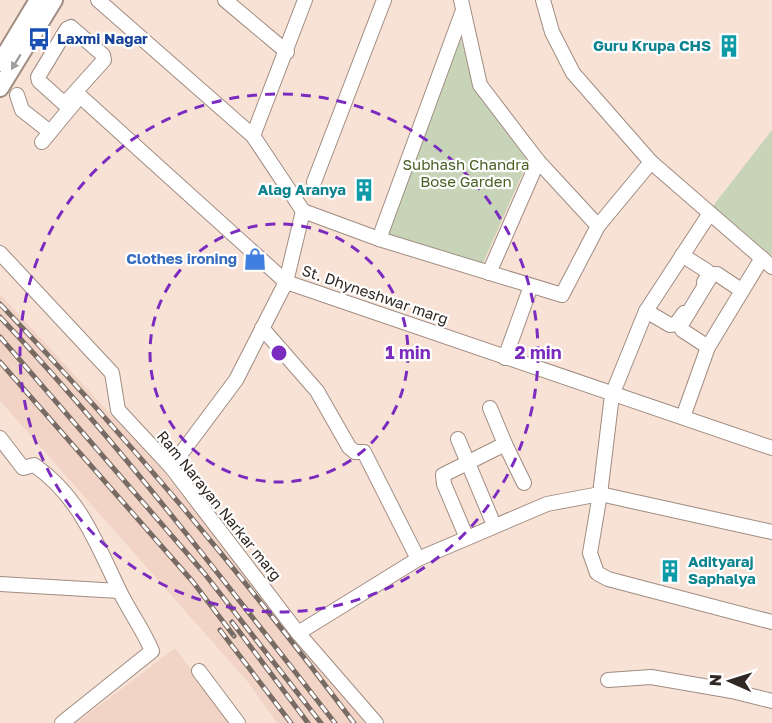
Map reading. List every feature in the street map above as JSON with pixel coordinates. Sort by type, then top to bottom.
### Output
[{"type":"main road","points":[[0,88],[32,24],[38,0]]},
{"type":"main road","points":[[0,63],[54,0]]},
{"type":"street","points":[[98,0],[253,136],[303,211],[379,238],[561,295],[598,226],[651,162]]},
{"type":"street","points":[[225,0],[287,52]]},
{"type":"street","points":[[253,136],[305,0]]},
{"type":"street","points":[[314,182],[384,0]]},
{"type":"street","points":[[543,0],[552,32],[573,73],[651,162],[767,262],[738,288],[704,345],[683,417]]},
{"type":"street","points":[[462,7],[480,85],[538,161],[598,226]]},
{"type":"street","points":[[379,238],[462,7]]},
{"type":"street","points":[[17,95],[22,110],[46,137],[67,106],[90,85],[89,76],[104,60],[102,55],[71,27],[67,28],[38,77],[39,81],[67,106]]},
{"type":"street","name":"St. Dhyneshwar marg","points":[[78,94],[286,282],[772,448]]},
{"type":"street","points":[[489,273],[538,161]]},
{"type":"street","points":[[171,467],[236,380],[286,282],[303,211]]},
{"type":"street","points":[[710,213],[649,312],[612,395],[590,553],[597,573],[627,584],[772,622]]},
{"type":"street","name":"Ram Narayan Narkar marg","points":[[0,253],[112,373],[118,410],[171,467],[298,633],[376,723]]},
{"type":"street","points":[[649,312],[670,325],[676,324],[709,275],[707,270],[684,256]]},
{"type":"street","points":[[704,345],[682,330],[681,325],[712,274],[717,274],[738,288]]},
{"type":"street","points":[[505,358],[531,286]]},
{"type":"street","points":[[262,328],[317,391],[349,447],[355,452],[364,452],[417,559]]},
{"type":"street","points":[[490,408],[524,483]]},
{"type":"street","points":[[0,438],[23,468],[34,465],[54,479],[98,540],[119,591],[142,627],[152,651],[62,723]]},
{"type":"street","points":[[458,439],[494,525]]},
{"type":"street","points":[[466,536],[443,475],[505,444]]},
{"type":"street","points":[[298,633],[417,559],[466,536],[547,504],[600,494],[772,532]]},
{"type":"street","points":[[0,584],[119,591]]},
{"type":"street","points":[[199,671],[238,723]]},
{"type":"street","points":[[608,680],[651,677],[732,691],[772,701]]},
{"type":"shaded area","points":[[0,294],[163,471],[365,723],[277,723],[247,681],[0,401]]},
{"type":"shaded area","points":[[175,648],[231,723],[76,723],[128,684]]},
{"type":"green space","name":"Subhash Chandra Bose Garden","points":[[460,36],[474,85],[498,122],[528,161],[483,263],[388,234]]},
{"type":"green space","points":[[772,130],[772,256],[713,206]]},
{"type":"railway","points":[[0,304],[139,456],[183,508],[313,668],[354,723]]},
{"type":"railway","points":[[0,317],[130,465],[335,723]]},
{"type":"railway","points":[[0,337],[204,573],[321,723]]},
{"type":"railway","points":[[0,362],[193,582],[234,636]]},
{"type":"railway","points":[[232,622],[308,723]]},
{"type":"railway","points":[[220,630],[291,723]]},
{"type":"place","name":"Laxmi Nagar","points":[[39,39]]},
{"type":"place","name":"Guru Krupa CHS","points":[[729,46]]},
{"type":"place","name":"Alag Aranya","points":[[364,190]]},
{"type":"place","name":"Clothes ironing","points":[[255,259]]},
{"type":"place","name":"Adityaraj Saphalya","points":[[670,571]]}]
